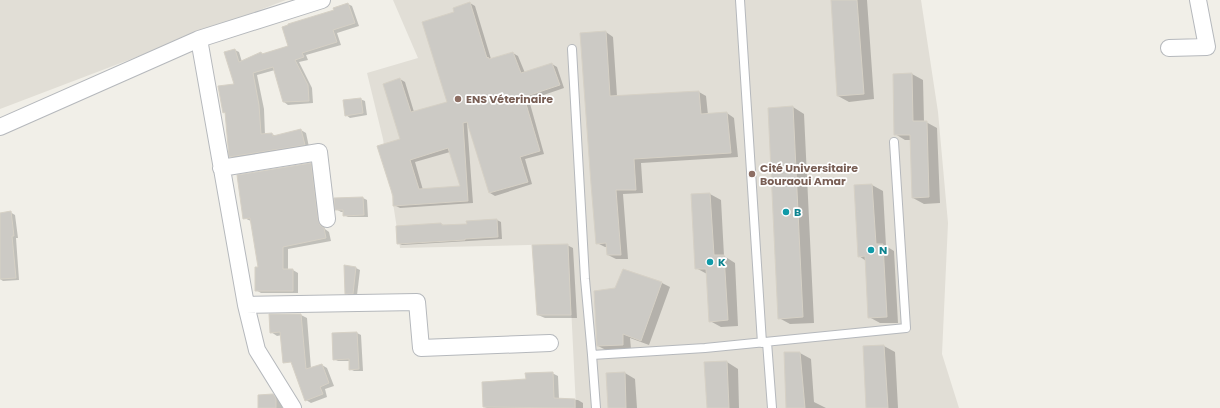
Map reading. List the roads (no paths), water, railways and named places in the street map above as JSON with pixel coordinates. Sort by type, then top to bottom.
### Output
[{"type":"street","points":[[0,127],[199,39],[322,0]]},
{"type":"street","points":[[1169,48],[1207,47],[1198,0]]},
{"type":"street","points":[[199,39],[246,305],[257,350],[294,408]]},
{"type":"street","points":[[221,168],[319,152],[327,219]]},
{"type":"street","points":[[246,305],[417,302],[421,348],[550,342]]},
{"type":"lane","points":[[740,0],[765,342],[772,408]]},
{"type":"lane","points":[[572,49],[585,279],[596,408]]},
{"type":"lane","points":[[592,355],[700,348],[906,328],[894,142]]},
{"type":"place","name":"ENS Véterinaire","points":[[458,99]]},
{"type":"place","name":"Cité Universitaire Bouraoui Amar","points":[[752,174]]},
{"type":"place","name":"B","points":[[786,212]]},
{"type":"place","name":"N","points":[[871,250]]},
{"type":"place","name":"K","points":[[710,262]]}]
